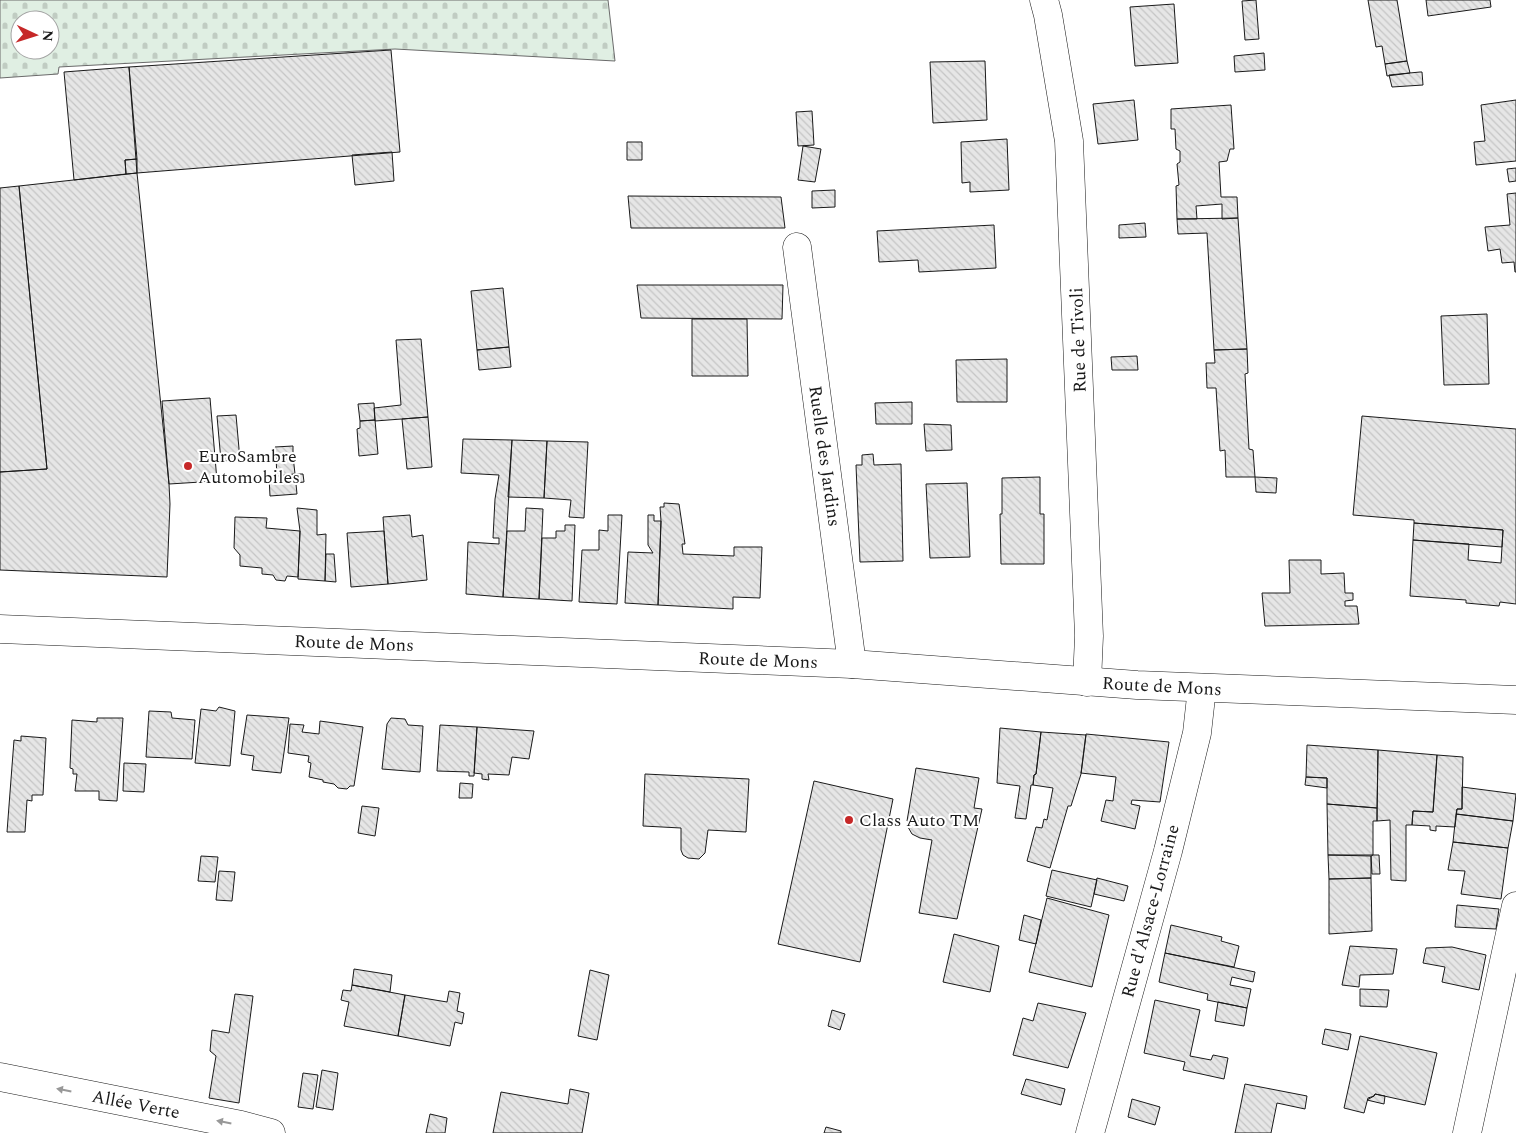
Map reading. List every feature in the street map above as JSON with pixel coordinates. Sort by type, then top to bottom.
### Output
[{"type":"main road","name":"Rue de Tivoli","points":[[1044,0],[1069,141],[1089,636],[1086,682]]},
{"type":"main road","name":"Ruelle des Jardins","points":[[797,247],[852,664]]},
{"type":"main road","name":"Route de Mons","points":[[0,629],[852,664],[1086,682],[1516,700]]},
{"type":"main road","name":"Rue d'Alsace-Lorraine","points":[[1090,1133],[1168,851],[1198,733],[1202,688]]},
{"type":"main road","points":[[1467,1133],[1516,906]]},
{"type":"main road","name":"Allée Verte","points":[[0,1077],[241,1125],[271,1133]]},
{"type":"green space","points":[[0,0],[608,0],[615,61],[395,49],[59,67],[58,74],[0,78]]},
{"type":"building","points":[[1256,0],[1259,39],[1245,40],[1242,1]]},
{"type":"building","points":[[1368,0],[1397,0],[1407,61],[1385,64],[1382,46],[1376,47]]},
{"type":"building","points":[[1426,0],[1490,0],[1491,7],[1428,16]]},
{"type":"building","points":[[1174,4],[1178,63],[1135,66],[1130,7]]},
{"type":"building","points":[[391,50],[400,152],[137,173],[129,67]]},
{"type":"building","points":[[1264,53],[1265,70],[1235,72],[1234,56]]},
{"type":"building","points":[[985,61],[987,120],[933,123],[930,62]]},
{"type":"building","points":[[1407,61],[1410,73],[1387,76],[1385,64]]},
{"type":"building","points":[[129,67],[137,159],[125,160],[126,174],[74,180],[64,72]]},
{"type":"building","points":[[1422,72],[1423,85],[1392,87],[1389,75]]},
{"type":"building","points":[[1134,100],[1138,140],[1098,144],[1093,104]]},
{"type":"building","points":[[1516,100],[1516,161],[1476,165],[1474,142],[1485,141],[1481,105]]},
{"type":"building","points":[[1231,105],[1234,149],[1230,149],[1227,161],[1219,162],[1221,197],[1237,197],[1238,218],[1222,219],[1222,204],[1196,206],[1197,219],[1177,219],[1176,186],[1179,185],[1177,164],[1180,162],[1180,151],[1176,149],[1175,129],[1171,129],[1171,109]]},
{"type":"building","points":[[812,111],[814,145],[798,146],[796,112]]},
{"type":"building","points":[[1007,139],[1009,190],[970,192],[970,182],[962,183],[961,142]]},
{"type":"building","points":[[627,142],[642,142],[642,160],[627,160]]},
{"type":"building","points":[[803,146],[821,149],[815,182],[798,180]]},
{"type":"building","points":[[392,152],[394,181],[355,185],[352,155]]},
{"type":"building","points":[[137,159],[137,173],[126,174],[125,160]]},
{"type":"building","points":[[1516,168],[1516,181],[1509,182],[1507,169]]},
{"type":"building","points":[[137,173],[169,484],[167,577],[0,570],[0,472],[47,469],[19,186]]},
{"type":"building","points":[[19,186],[47,469],[0,472],[0,188]]},
{"type":"building","points":[[835,190],[835,207],[812,208],[812,191]]},
{"type":"building","points":[[1516,193],[1515,272],[1514,262],[1502,263],[1500,249],[1488,251],[1485,227],[1510,225],[1507,194]]},
{"type":"building","points":[[628,196],[781,197],[785,228],[631,228]]},
{"type":"building","points":[[1238,218],[1247,349],[1214,350],[1207,233],[1178,234],[1177,219]]},
{"type":"building","points":[[1145,223],[1146,237],[1119,238],[1119,225]]},
{"type":"building","points":[[994,225],[996,268],[919,272],[918,260],[879,262],[877,231]]},
{"type":"building","points":[[637,285],[783,285],[782,319],[641,318]]},
{"type":"building","points":[[503,288],[509,347],[477,350],[471,291]]},
{"type":"building","points":[[1487,314],[1489,384],[1444,385],[1441,316]]},
{"type":"building","points":[[692,319],[747,319],[748,376],[692,376]]},
{"type":"building","points":[[421,339],[428,417],[375,421],[374,408],[401,405],[396,340]]},
{"type":"building","points":[[509,347],[511,367],[479,370],[477,350]]},
{"type":"building","points":[[1247,349],[1248,373],[1245,374],[1249,449],[1253,450],[1255,477],[1226,477],[1225,450],[1220,451],[1216,388],[1207,388],[1206,363],[1215,363],[1214,350]]},
{"type":"building","points":[[1137,356],[1138,370],[1112,370],[1111,357]]},
{"type":"building","points":[[1007,359],[1007,402],[957,402],[956,360]]},
{"type":"building","points":[[210,398],[217,481],[169,484],[162,401]]},
{"type":"building","points":[[912,402],[912,424],[876,424],[875,403]]},
{"type":"building","points":[[374,403],[375,420],[360,421],[358,404]]},
{"type":"building","points":[[236,415],[240,460],[221,461],[217,416]]},
{"type":"building","points":[[1362,416],[1516,429],[1516,604],[1500,602],[1499,606],[1466,603],[1466,600],[1410,596],[1413,540],[1469,544],[1468,560],[1501,563],[1503,530],[1414,523],[1414,520],[1353,515]]},
{"type":"building","points":[[428,417],[432,467],[407,469],[402,419]]},
{"type":"building","points":[[375,420],[378,454],[359,456],[357,429],[360,428],[360,421]]},
{"type":"building","points":[[924,424],[951,425],[952,450],[926,451]]},
{"type":"building","points":[[463,439],[512,440],[503,597],[466,594],[468,542],[499,544],[499,538],[493,538],[495,499],[499,475],[461,473]]},
{"type":"building","points":[[512,440],[547,441],[544,498],[508,497]]},
{"type":"building","points":[[547,441],[588,442],[584,518],[569,517],[571,500],[544,498]]},
{"type":"building","points":[[293,446],[293,456],[276,458],[275,447]]},
{"type":"building","points":[[873,454],[874,465],[901,464],[903,561],[860,562],[856,465],[862,465],[862,455]]},
{"type":"building","points":[[293,456],[295,474],[277,476],[276,458]]},
{"type":"building","points":[[295,474],[297,494],[270,496],[269,477]]},
{"type":"building","points":[[295,474],[303,474],[304,482],[296,483]]},
{"type":"building","points":[[1040,477],[1040,514],[1044,514],[1044,564],[1001,564],[1000,514],[1002,514],[1002,478]]},
{"type":"building","points":[[1255,477],[1277,478],[1276,493],[1256,492]]},
{"type":"building","points":[[967,483],[970,557],[930,558],[926,484]]},
{"type":"building","points":[[664,503],[679,504],[685,544],[682,544],[683,554],[734,556],[734,547],[762,547],[760,598],[733,597],[733,609],[658,605],[660,507],[664,507]]},
{"type":"building","points":[[297,508],[317,510],[317,535],[326,534],[325,581],[298,579],[300,531]]},
{"type":"building","points":[[526,508],[543,509],[539,599],[503,597],[507,531],[525,531]]},
{"type":"building","points":[[410,515],[412,537],[423,535],[427,580],[388,584],[383,517]]},
{"type":"building","points":[[608,515],[622,515],[617,604],[579,602],[582,550],[599,550],[599,530],[608,531]]},
{"type":"building","points":[[648,515],[654,515],[654,521],[661,521],[658,605],[625,603],[628,552],[653,553],[648,545]]},
{"type":"building","points":[[235,517],[267,518],[266,528],[300,531],[298,577],[287,576],[285,581],[276,580],[273,575],[262,574],[262,568],[240,566],[240,555],[234,548]]},
{"type":"building","points":[[1414,523],[1503,530],[1502,547],[1413,540]]},
{"type":"building","points":[[565,525],[575,525],[572,601],[539,599],[542,538],[556,538],[556,531],[565,531]]},
{"type":"building","points":[[384,531],[388,584],[351,587],[347,533]]},
{"type":"building","points":[[326,554],[334,554],[336,582],[325,581]]},
{"type":"building","points":[[1289,560],[1321,560],[1321,574],[1344,573],[1345,593],[1353,593],[1353,600],[1345,601],[1345,606],[1357,606],[1359,624],[1265,626],[1262,593],[1290,593]]},
{"type":"building","points":[[219,707],[235,711],[230,766],[195,763],[201,709],[216,711]]},
{"type":"building","points":[[149,711],[171,712],[172,718],[195,720],[192,759],[146,757]]},
{"type":"building","points":[[247,715],[289,718],[281,773],[252,770],[254,756],[241,754]]},
{"type":"building","points":[[97,718],[123,718],[117,801],[99,800],[99,791],[75,791],[77,774],[73,774],[73,769],[70,768],[72,720],[97,722]]},
{"type":"building","points":[[391,718],[405,719],[408,725],[423,726],[420,772],[382,769],[387,724]]},
{"type":"building","points":[[320,721],[363,727],[354,786],[350,786],[347,789],[338,788],[334,784],[309,777],[311,763],[308,762],[309,756],[288,753],[290,724],[304,725],[302,732],[319,734]]},
{"type":"building","points":[[440,725],[477,727],[474,776],[469,776],[469,772],[437,771]]},
{"type":"building","points":[[477,727],[534,731],[529,759],[512,757],[509,775],[488,774],[489,780],[482,779],[482,774],[474,773]]},
{"type":"building","points":[[1000,728],[1041,732],[1036,774],[1034,775],[1033,785],[1031,785],[1026,819],[1015,818],[1020,786],[997,783]]},
{"type":"building","points":[[1041,732],[1086,735],[1081,774],[1071,806],[1068,806],[1050,868],[1027,861],[1036,827],[1042,828],[1044,819],[1047,820],[1053,788],[1033,785]]},
{"type":"building","points":[[1086,734],[1169,742],[1160,802],[1132,800],[1131,804],[1140,806],[1135,829],[1101,821],[1106,800],[1113,801],[1116,777],[1081,773]]},
{"type":"building","points":[[21,736],[46,738],[43,795],[32,795],[32,801],[27,800],[25,832],[7,832],[14,740],[21,741]]},
{"type":"building","points":[[1307,745],[1378,750],[1377,808],[1327,804],[1327,778],[1306,777]]},
{"type":"building","points":[[1378,750],[1437,755],[1433,812],[1413,811],[1412,825],[1406,825],[1406,881],[1391,880],[1390,820],[1377,821]]},
{"type":"building","points":[[1437,755],[1463,757],[1462,809],[1457,809],[1455,827],[1436,826],[1436,831],[1430,830],[1430,826],[1412,825],[1413,811],[1433,812]]},
{"type":"building","points":[[124,763],[146,764],[144,792],[123,791]]},
{"type":"building","points":[[916,768],[979,778],[974,808],[982,809],[957,919],[919,913],[932,840],[920,838],[912,834],[908,827],[909,821],[907,821]]},
{"type":"building","points":[[645,774],[749,779],[746,832],[708,830],[705,853],[699,859],[688,858],[683,855],[681,850],[681,828],[643,826]]},
{"type":"building","points":[[1306,777],[1327,778],[1327,788],[1305,785]]},
{"type":"building","points":[[814,781],[893,799],[860,962],[778,944]]},
{"type":"building","points":[[460,783],[473,784],[472,798],[459,798]]},
{"type":"building","points":[[1462,787],[1516,794],[1513,821],[1456,814],[1457,809],[1462,809]]},
{"type":"building","points":[[1327,804],[1377,808],[1377,821],[1373,821],[1373,855],[1328,855]]},
{"type":"building","points":[[362,806],[379,808],[375,836],[358,833]]},
{"type":"building","points":[[1456,814],[1513,821],[1508,848],[1453,842]]},
{"type":"building","points":[[1453,842],[1508,848],[1501,899],[1461,894],[1465,871],[1448,870]]},
{"type":"building","points":[[1328,855],[1371,856],[1371,878],[1329,879]]},
{"type":"building","points":[[1379,855],[1380,874],[1372,874],[1371,856]]},
{"type":"building","points":[[201,856],[218,857],[215,882],[198,881]]},
{"type":"building","points":[[1052,870],[1097,880],[1091,907],[1046,896]]},
{"type":"building","points":[[219,871],[235,872],[232,901],[216,900]]},
{"type":"building","points":[[1097,878],[1128,886],[1124,901],[1094,894]]},
{"type":"building","points":[[1371,878],[1372,931],[1329,934],[1329,879]]},
{"type":"building","points":[[1047,898],[1109,915],[1092,987],[1029,972]]},
{"type":"building","points":[[1457,905],[1499,909],[1496,929],[1455,927]]},
{"type":"building","points":[[1024,915],[1041,920],[1036,944],[1019,940]]},
{"type":"building","points":[[1171,925],[1222,937],[1221,941],[1239,946],[1234,967],[1165,953]]},
{"type":"building","points":[[954,934],[999,946],[990,992],[943,982]]},
{"type":"building","points":[[1350,946],[1397,949],[1393,974],[1360,975],[1359,987],[1342,985]]},
{"type":"building","points":[[1452,947],[1486,955],[1479,990],[1442,982],[1445,967],[1423,963],[1426,948]]},
{"type":"building","points":[[1165,953],[1255,972],[1253,982],[1232,977],[1230,985],[1251,989],[1247,1008],[1207,1000],[1208,994],[1159,982]]},
{"type":"building","points":[[354,969],[392,975],[390,992],[352,985]]},
{"type":"building","points":[[590,970],[609,975],[597,1040],[578,1036]]},
{"type":"building","points":[[352,985],[405,995],[398,1036],[344,1026],[349,1002],[341,1000],[343,990],[351,991]]},
{"type":"building","points":[[1360,989],[1389,990],[1387,1007],[1360,1006]]},
{"type":"building","points":[[449,991],[460,993],[457,1011],[464,1013],[462,1024],[455,1022],[450,1046],[398,1036],[405,995],[447,1002]]},
{"type":"building","points":[[235,994],[253,996],[239,1103],[209,1098],[216,1056],[210,1051],[212,1030],[229,1033]]},
{"type":"building","points":[[1155,1000],[1200,1010],[1190,1056],[1211,1060],[1213,1055],[1228,1058],[1224,1079],[1183,1070],[1185,1062],[1144,1053]]},
{"type":"building","points":[[1218,1002],[1247,1008],[1244,1026],[1215,1021]]},
{"type":"building","points":[[1038,1003],[1086,1013],[1068,1068],[1013,1055],[1023,1018],[1033,1021]]},
{"type":"building","points":[[832,1010],[845,1014],[840,1030],[828,1026]]},
{"type":"building","points":[[1325,1029],[1351,1034],[1348,1050],[1322,1044]]},
{"type":"building","points":[[1360,1036],[1437,1053],[1425,1105],[1375,1094],[1368,1098],[1364,1113],[1344,1108]]},
{"type":"building","points":[[322,1070],[338,1073],[333,1110],[316,1107]]},
{"type":"building","points":[[303,1073],[318,1075],[313,1109],[298,1107]]},
{"type":"building","points":[[1026,1079],[1065,1089],[1061,1105],[1021,1094]]},
{"type":"building","points":[[1245,1084],[1307,1096],[1305,1109],[1277,1103],[1271,1133],[1235,1133]]},
{"type":"building","points":[[570,1089],[589,1093],[582,1133],[493,1133],[501,1092],[568,1104]]},
{"type":"building","points":[[1375,1094],[1385,1096],[1384,1104],[1367,1100]]},
{"type":"building","points":[[1132,1099],[1160,1107],[1155,1125],[1128,1117]]},
{"type":"building","points":[[430,1114],[447,1118],[445,1133],[426,1133]]},
{"type":"building","points":[[826,1127],[841,1131],[841,1133],[824,1133]]},
{"type":"place","name":"EuroSambre Automobiles","points":[[188,466]]},
{"type":"place","name":"Class Auto TM","points":[[849,820]]}]
